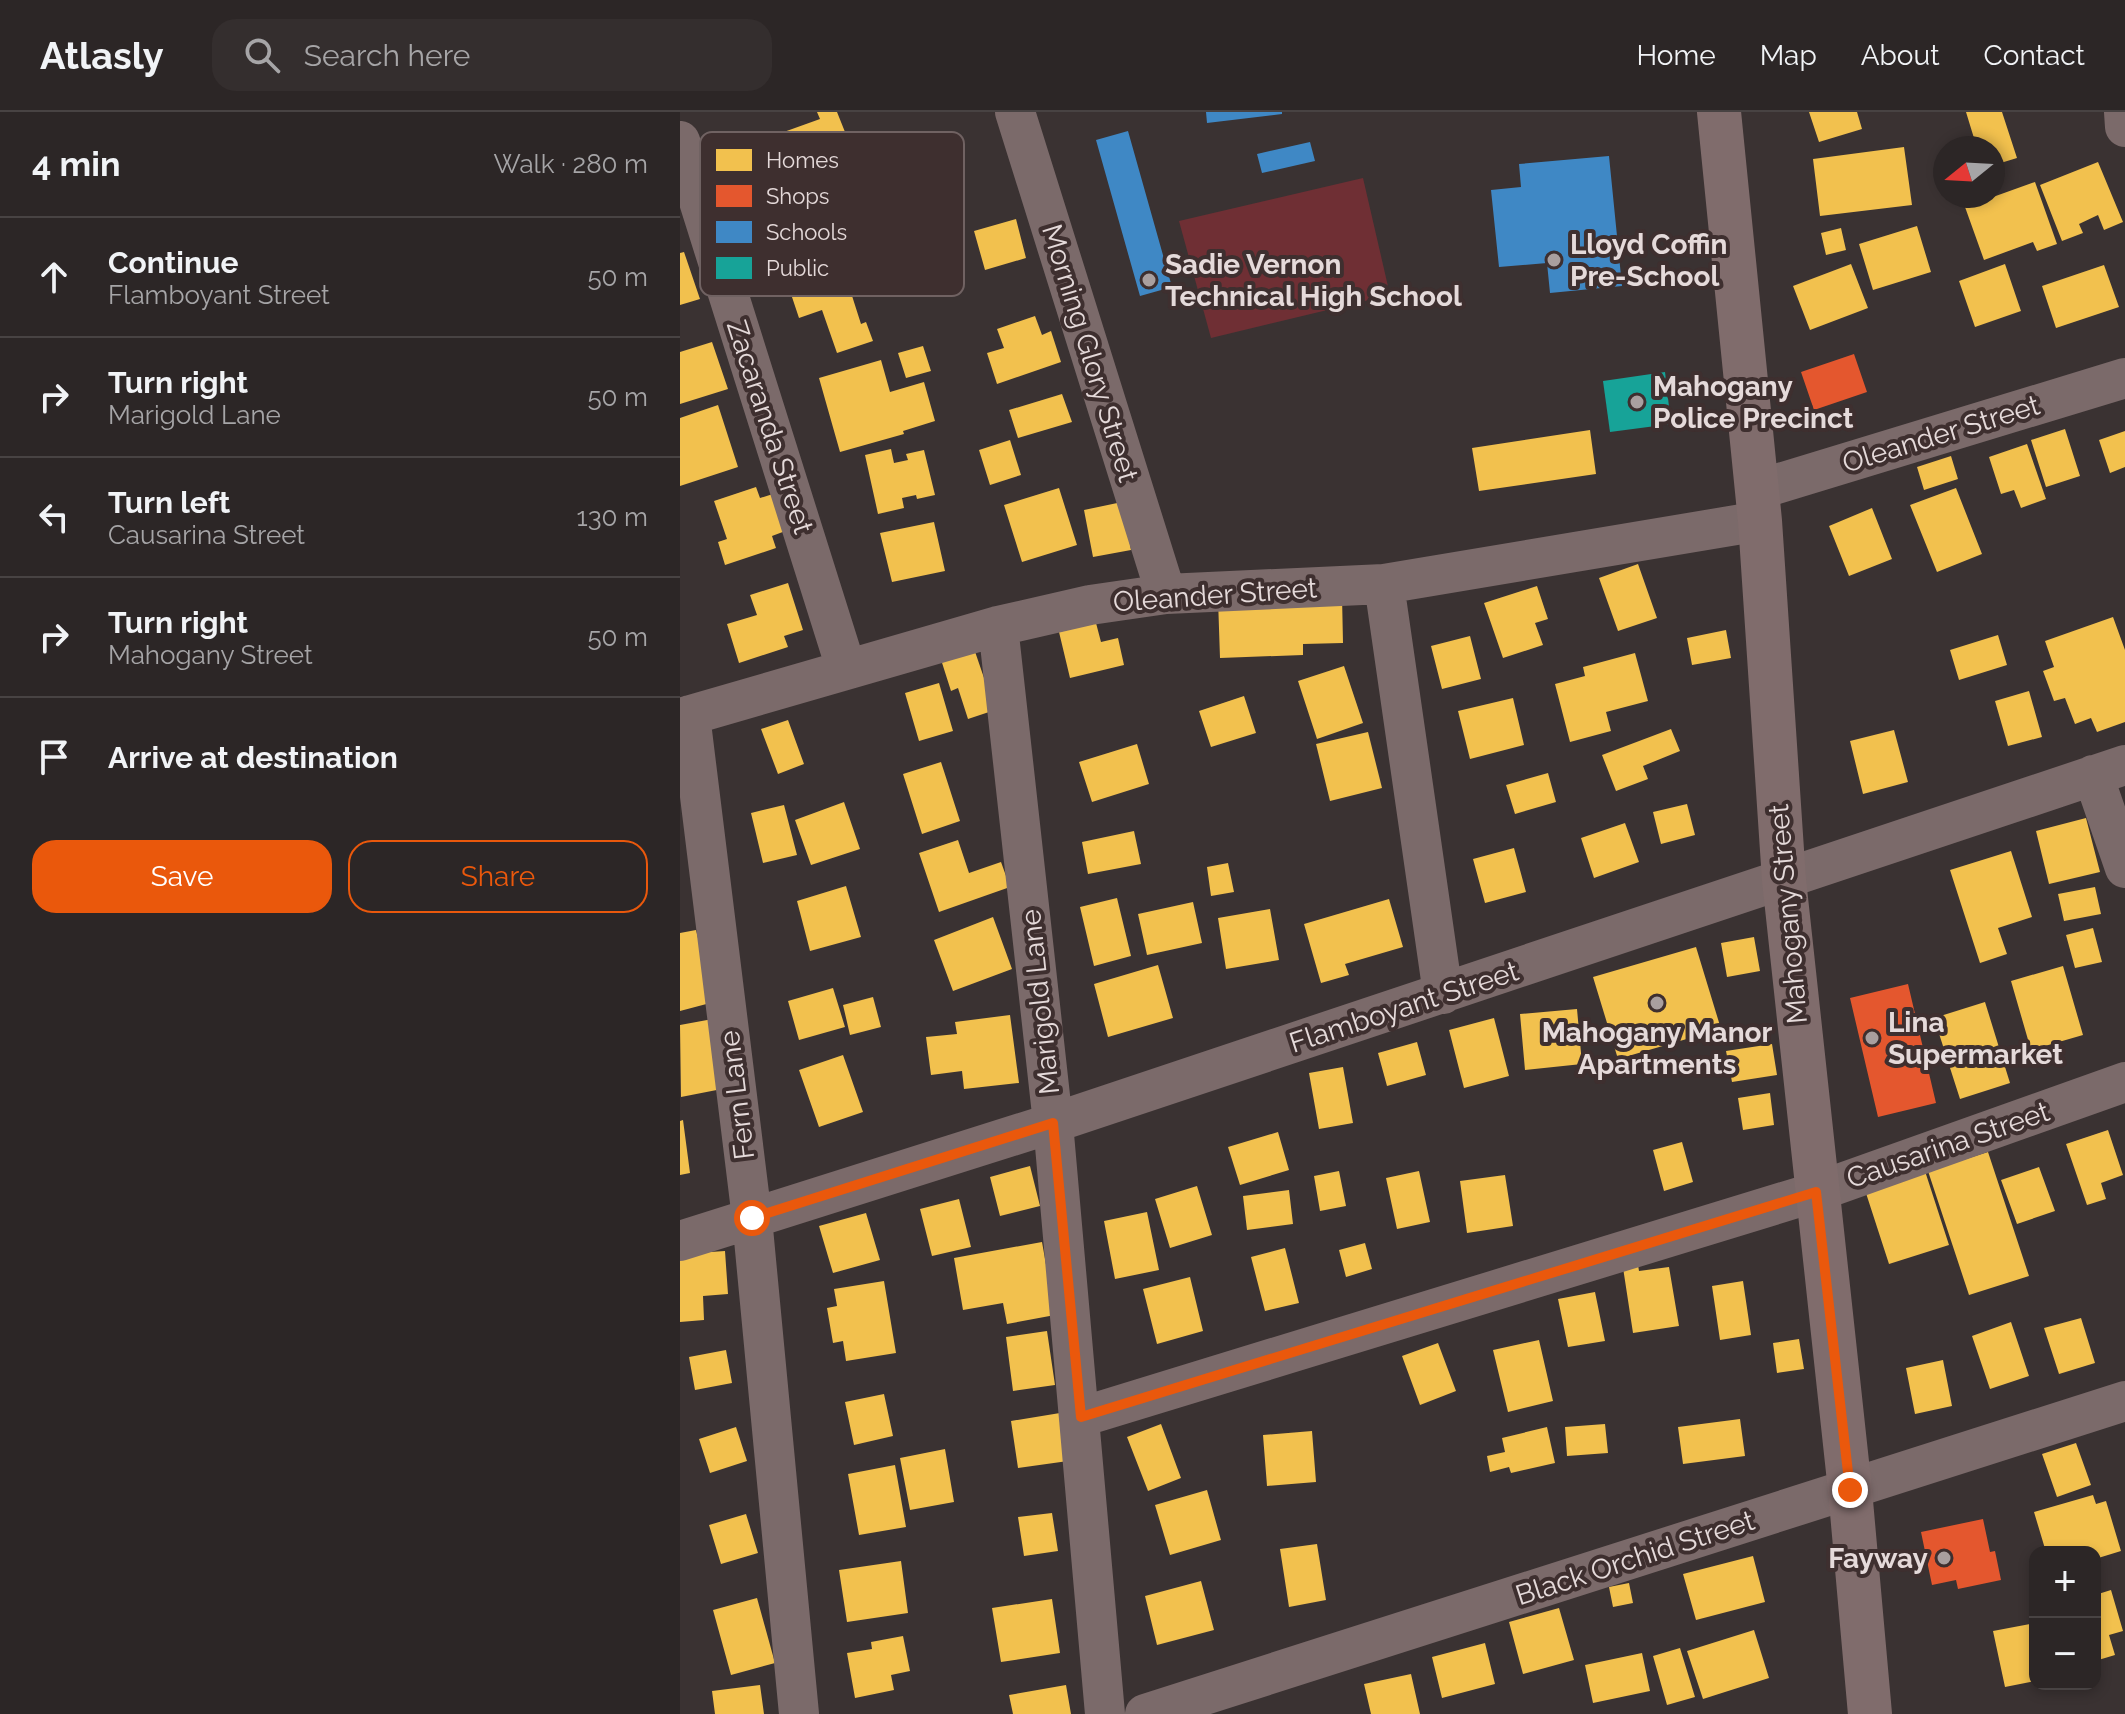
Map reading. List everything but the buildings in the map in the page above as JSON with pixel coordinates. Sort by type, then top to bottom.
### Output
[{"type":"street","name":"Morning Glory Street","points":[[1015,112],[1166,594]]},
{"type":"street","name":"Mahogany Street","points":[[1719,112],[1759,505],[1784,880],[1850,1490],[1870,1714]]},
{"type":"street","points":[[2124,112],[2125,127]]},
{"type":"street","name":"Zacaranda Street","points":[[680,141],[700,204]]},
{"type":"street","name":"Zacaranda Street","points":[[729,296],[846,668]]},
{"type":"street","name":"Oleander Street","points":[[685,716],[998,626],[1090,605],[1166,594],[1384,584],[1759,505],[2125,378]]},
{"type":"street","points":[[1384,584],[1443,994]]},
{"type":"street","name":"Marigold Lane","points":[[998,626],[1053,1123],[1105,1714]]},
{"type":"street","name":"Fern Lane","points":[[685,716],[752,1218],[799,1714]]},
{"type":"street","points":[[2109,770],[2125,868]]},
{"type":"street","name":"Flamboyant Street","points":[[680,1241],[1053,1123],[2109,770]]},
{"type":"street","name":"Causarina Street","points":[[1081,1417],[1816,1192],[2125,1082]]},
{"type":"street","name":"Black Orchid Street","points":[[1145,1714],[2125,1401]]},
{"type":"shaded area","points":[[1363,178],[1390,295],[1211,338],[1179,221]]},
{"type":"place","name":"Lloyd Coffin Pre-School","points":[[1554,260]]},
{"type":"place","name":"Sadie Vernon Technical High School","points":[[1149,280]]},
{"type":"place","name":"Mahogany Police Precinct","points":[[1637,402]]},
{"type":"place","name":"Mahogany Manor Apartments","points":[[1657,1003]]},
{"type":"place","name":"Lina Supermarket","points":[[1872,1038]]},
{"type":"place","name":"Fayway","points":[[1944,1558]]},
{"type":"route","points":[[752,1218],[1053,1123],[1081,1417],[1816,1192],[1850,1490]]}]
